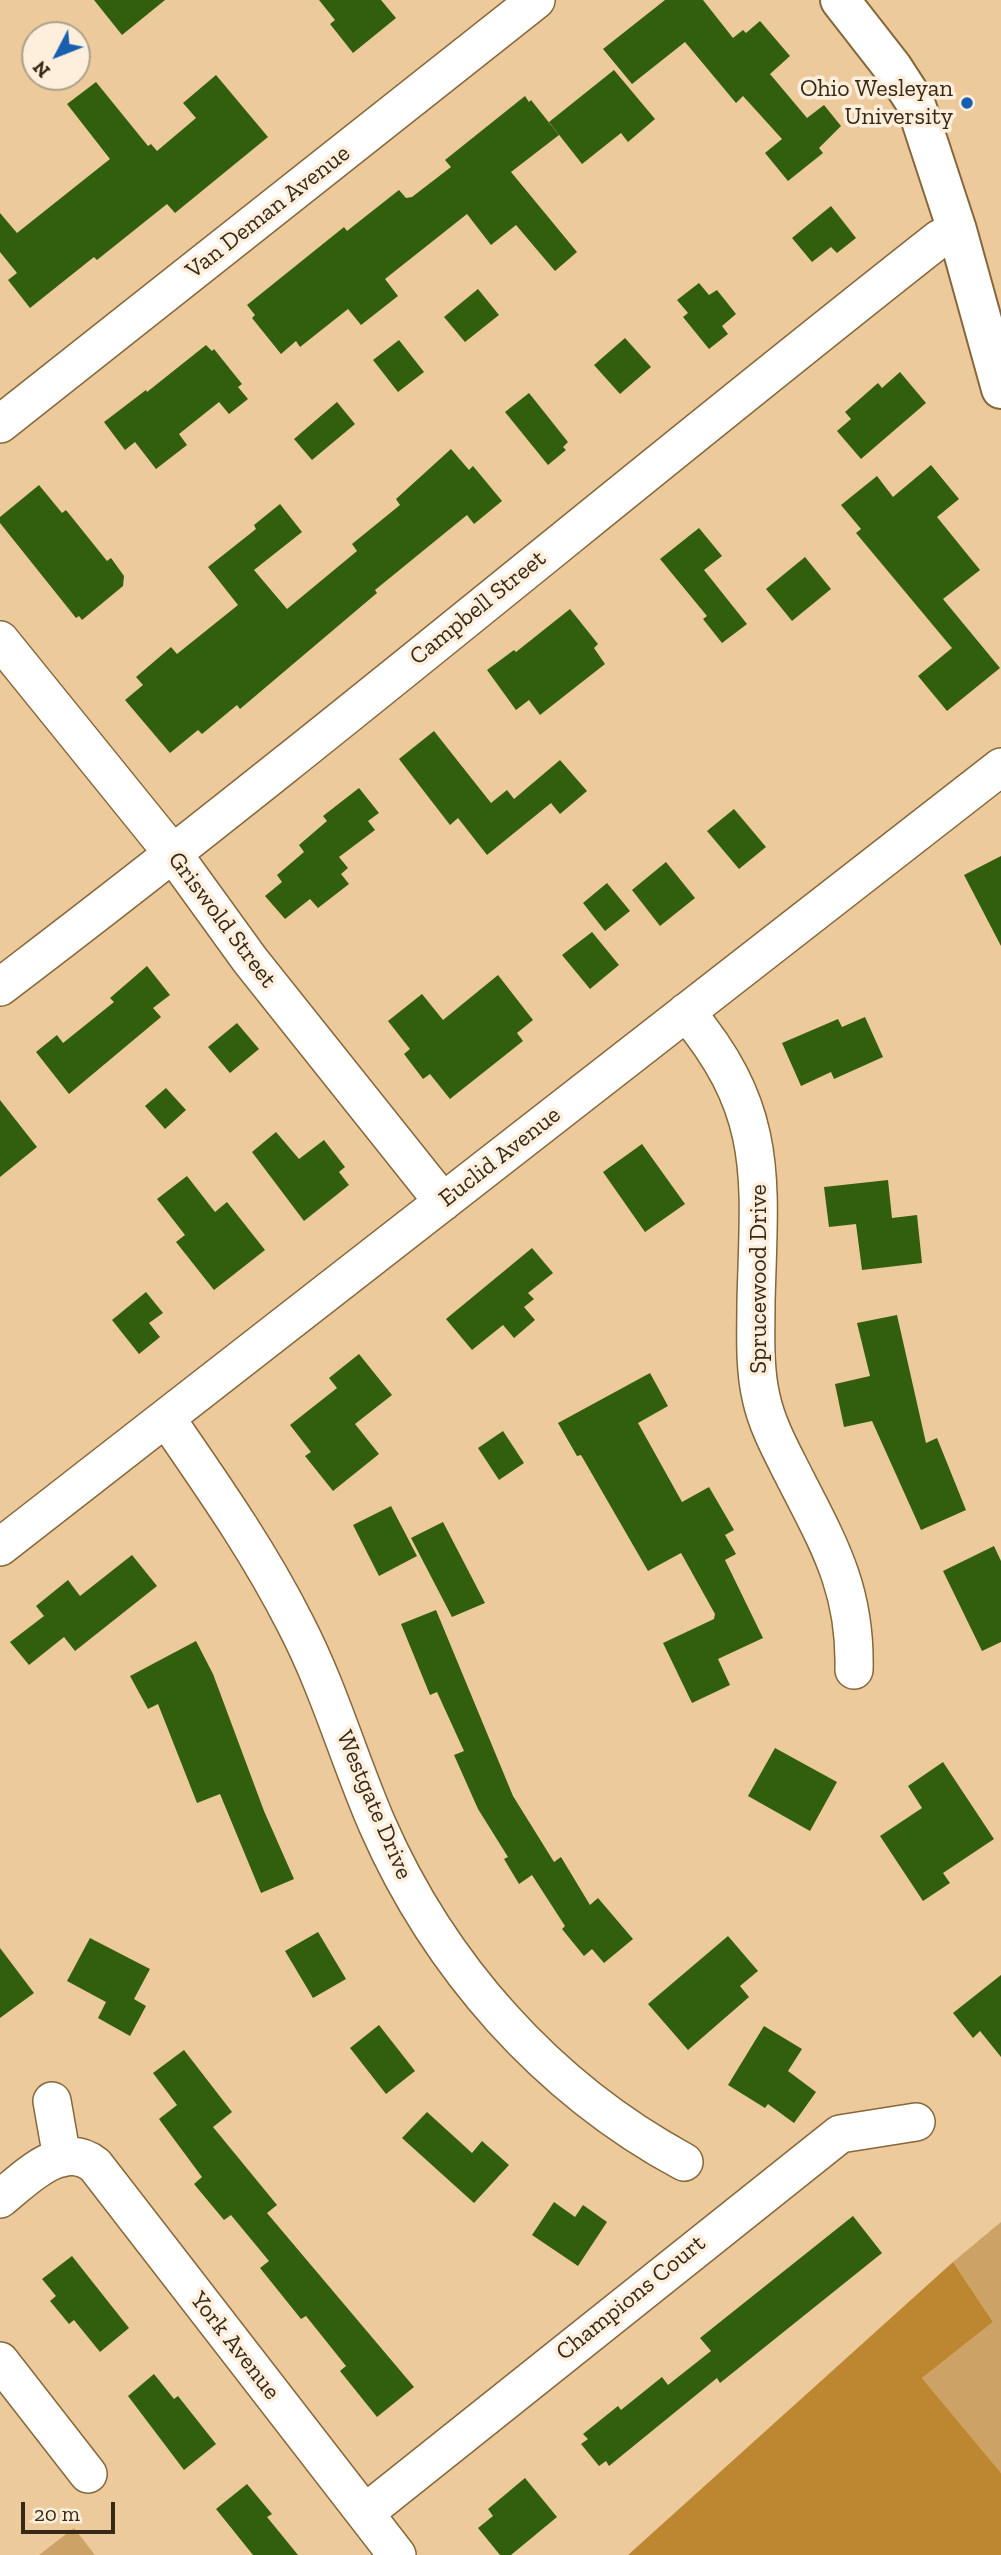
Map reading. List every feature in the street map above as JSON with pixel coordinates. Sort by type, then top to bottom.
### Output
[{"type":"main road","points":[[840,0],[893,68],[915,102],[957,230],[1001,389]]},
{"type":"street","name":"Van Deman Avenue","points":[[0,424],[536,0]]},
{"type":"street","name":"Campbell Street","points":[[0,987],[174,855],[756,383],[939,239],[957,230]]},
{"type":"street","name":"Griswold Street","points":[[0,640],[174,855],[250,960],[443,1202]]},
{"type":"street","name":"Euclid Avenue","points":[[0,1547],[1001,767]]},
{"type":"street","name":"Sprucewood Drive","points":[[686,1012],[733,1081],[756,1143],[760,1177],[755,1353],[761,1397],[777,1442],[842,1573],[855,1632],[854,1670]]},
{"type":"street","name":"Westgate Drive","points":[[166,1418],[250,1541],[296,1624],[327,1691],[377,1823],[436,1932],[487,2002],[568,2083],[614,2119],[684,2162]]},
{"type":"street","points":[[0,2199],[41,2165],[62,2158],[52,2101]]},
{"type":"street","name":"Champions Court","points":[[365,2513],[839,2134],[916,2122]]},
{"type":"street","name":"York Avenue","points":[[62,2158],[75,2157],[94,2165],[397,2555]]},
{"type":"street","points":[[0,2361],[88,2474]]},
{"type":"shaded area","points":[[1001,2222],[1001,2473],[922,2378],[993,2322],[953,2262]]},
{"type":"shaded area","points":[[953,2262],[993,2322],[922,2378],[1001,2473],[1001,2555],[628,2555]]},
{"type":"shaded area","points":[[74,2528],[95,2555],[39,2555]]},
{"type":"building","points":[[94,0],[165,0],[122,35]]},
{"type":"building","points":[[319,0],[381,0],[396,18],[353,53],[330,24],[335,20]]},
{"type":"building","points":[[665,0],[703,0],[733,38],[743,30],[746,33],[760,21],[790,56],[770,74],[807,118],[824,105],[841,126],[819,148],[823,153],[788,181],[765,153],[782,139],[743,96],[736,103],[685,42],[632,84],[603,49]]},
{"type":"building","points":[[614,70],[655,119],[628,142],[621,133],[582,164],[549,122]]},
{"type":"building","points":[[216,75],[268,137],[175,213],[167,204],[97,260],[94,257],[30,308],[8,280],[17,273],[0,252],[0,213],[17,233],[110,159],[67,104],[84,91],[91,91],[91,86],[96,82],[148,146],[151,144],[157,151],[196,118],[183,103]]},
{"type":"building","points":[[525,96],[559,135],[511,172],[577,252],[555,271],[516,225],[491,245],[467,214],[385,279],[398,296],[361,325],[348,309],[300,347],[296,341],[281,354],[252,318],[255,315],[247,305],[344,227],[347,231],[399,190],[406,198],[412,197],[451,167],[445,160]]},
{"type":"building","points":[[831,206],[856,238],[837,253],[831,247],[812,262],[792,238]]},
{"type":"building","points":[[699,283],[709,295],[717,290],[736,314],[722,326],[728,334],[709,349],[683,317],[688,313],[677,300]]},
{"type":"building","points":[[478,289],[499,315],[465,342],[444,317]]},
{"type":"building","points":[[625,338],[651,367],[620,394],[594,365]]},
{"type":"building","points":[[399,340],[424,372],[398,392],[373,360]]},
{"type":"building","points":[[206,345],[212,351],[214,349],[242,384],[238,387],[248,399],[229,414],[219,402],[179,434],[187,445],[156,469],[135,442],[125,450],[104,422]]},
{"type":"building","points":[[900,372],[926,403],[861,459],[837,431],[851,419],[845,412],[878,383],[882,388]]},
{"type":"building","points":[[529,393],[568,442],[563,447],[566,450],[548,465],[505,412]]},
{"type":"building","points":[[337,402],[355,424],[312,460],[294,439]]},
{"type":"building","points":[[451,449],[469,470],[473,466],[502,501],[474,524],[467,515],[375,590],[377,593],[240,709],[237,705],[202,734],[198,730],[170,753],[125,700],[143,685],[136,677],[171,647],[177,654],[238,605],[208,567],[256,529],[254,525],[280,504],[302,532],[254,570],[287,609],[357,551],[352,544],[400,505],[396,499]]},
{"type":"building","points":[[931,465],[959,499],[937,517],[980,570],[943,599],[1000,668],[947,711],[918,676],[952,648],[856,533],[861,529],[841,505],[877,476],[893,497]]},
{"type":"building","points":[[39,485],[62,513],[66,510],[107,561],[111,558],[124,576],[123,586],[82,620],[79,616],[76,618],[0,523],[0,517]]},
{"type":"building","points":[[699,528],[722,556],[704,570],[747,624],[722,643],[703,619],[707,616],[660,559]]},
{"type":"building","points":[[805,557],[831,589],[792,621],[766,589]]},
{"type":"building","points":[[570,609],[598,644],[594,648],[605,664],[540,715],[529,700],[516,710],[487,670],[514,650],[516,652]]},
{"type":"building","points":[[434,731],[491,803],[507,790],[514,799],[560,760],[587,791],[560,814],[551,803],[487,855],[458,818],[450,825],[399,759]]},
{"type":"building","points":[[359,788],[379,813],[368,821],[375,830],[339,857],[348,868],[341,874],[349,884],[318,908],[310,899],[285,919],[265,896],[282,882],[277,875],[304,852],[299,845],[327,821],[323,816]]},
{"type":"building","points":[[734,809],[766,847],[739,869],[707,831]]},
{"type":"building","points":[[1001,856],[1001,946],[964,875]]},
{"type":"building","points":[[666,862],[695,898],[660,926],[632,890]]},
{"type":"building","points":[[607,883],[630,911],[605,931],[583,903]]},
{"type":"building","points":[[592,932],[619,965],[590,989],[562,955]]},
{"type":"building","points":[[147,966],[170,995],[153,1008],[161,1017],[69,1094],[36,1052],[57,1035],[63,1043],[114,1002],[110,998]]},
{"type":"building","points":[[498,975],[533,1020],[517,1033],[523,1041],[450,1099],[430,1074],[423,1079],[404,1054],[410,1049],[388,1021],[422,994],[443,1020]]},
{"type":"building","points":[[865,1017],[883,1057],[834,1079],[831,1072],[801,1086],[782,1043],[838,1019],[842,1027]]},
{"type":"building","points":[[237,1023],[259,1049],[230,1073],[208,1047]]},
{"type":"building","points":[[166,1088],[186,1110],[165,1129],[145,1106]]},
{"type":"building","points":[[0,1100],[37,1147],[0,1177]]},
{"type":"building","points":[[276,1132],[299,1159],[324,1140],[345,1167],[339,1172],[349,1185],[304,1221],[252,1152]]},
{"type":"building","points":[[642,1144],[685,1204],[645,1232],[603,1172]]},
{"type":"building","points":[[187,1176],[215,1212],[227,1202],[265,1250],[214,1290],[176,1242],[185,1235],[157,1199]]},
{"type":"building","points":[[888,1180],[892,1218],[917,1215],[922,1263],[862,1270],[856,1224],[829,1227],[824,1187]]},
{"type":"building","points":[[532,1248],[553,1273],[528,1293],[534,1299],[524,1307],[535,1320],[514,1338],[503,1325],[472,1350],[446,1319]]},
{"type":"building","points":[[146,1292],[163,1313],[149,1323],[160,1337],[139,1354],[112,1320]]},
{"type":"building","points":[[897,1315],[926,1443],[937,1438],[966,1510],[921,1530],[872,1421],[844,1427],[835,1384],[870,1376],[857,1323]]},
{"type":"building","points":[[359,1354],[392,1395],[355,1424],[379,1454],[333,1491],[305,1456],[311,1452],[290,1425],[337,1388],[329,1378]]},
{"type":"building","points":[[650,1373],[668,1406],[638,1423],[682,1502],[709,1487],[734,1530],[725,1535],[736,1554],[725,1560],[763,1638],[718,1659],[730,1685],[692,1703],[663,1643],[714,1619],[715,1614],[681,1553],[648,1571],[581,1455],[577,1456],[558,1423]]},
{"type":"building","points":[[503,1431],[524,1463],[499,1480],[478,1448]]},
{"type":"building","points":[[391,1506],[417,1556],[379,1576],[353,1525]]},
{"type":"building","points":[[443,1522],[485,1603],[452,1617],[411,1538]]},
{"type":"building","points":[[994,1546],[1001,1561],[1001,1642],[982,1651],[943,1571]]},
{"type":"building","points":[[132,1555],[157,1586],[75,1651],[64,1637],[29,1665],[10,1642],[44,1616],[36,1606],[68,1580],[80,1596]]},
{"type":"building","points":[[436,1610],[513,1796],[554,1862],[561,1857],[590,1905],[598,1898],[633,1939],[604,1963],[592,1949],[584,1956],[562,1929],[565,1926],[532,1875],[519,1884],[504,1859],[508,1857],[478,1809],[454,1755],[464,1751],[437,1692],[430,1695],[401,1624]]},
{"type":"building","points":[[196,1641],[213,1674],[264,1811],[294,1879],[261,1893],[220,1794],[197,1803],[158,1704],[148,1709],[130,1676]]},
{"type":"building","points":[[775,1748],[837,1782],[810,1831],[748,1796]]},
{"type":"building","points":[[943,1762],[994,1839],[943,1873],[950,1883],[923,1901],[880,1836],[922,1808],[908,1786]]},
{"type":"building","points":[[318,1932],[346,1979],[313,1998],[285,1951]]},
{"type":"building","points":[[728,1936],[758,1971],[740,1986],[749,1997],[688,2050],[648,2004]]},
{"type":"building","points":[[90,1938],[150,1969],[134,1999],[146,2006],[130,2036],[98,2018],[106,2002],[67,1981]]},
{"type":"building","points":[[0,1948],[34,1993],[0,2018]]},
{"type":"building","points":[[1001,1975],[1001,2057],[980,2031],[973,2038],[953,2013]]},
{"type":"building","points":[[379,2025],[415,2071],[386,2094],[350,2048]]},
{"type":"building","points":[[764,2026],[802,2049],[788,2071],[816,2092],[794,2123],[768,2104],[765,2108],[728,2085]]},
{"type":"building","points":[[184,2050],[232,2112],[213,2127],[277,2205],[267,2213],[414,2387],[377,2417],[340,2371],[346,2366],[306,2316],[301,2319],[260,2268],[269,2261],[231,2215],[224,2220],[194,2184],[202,2177],[159,2119],[177,2105],[153,2073]]},
{"type":"building","points":[[427,2112],[472,2153],[482,2141],[509,2165],[474,2203],[402,2138]]},
{"type":"building","points":[[554,2202],[575,2217],[583,2205],[607,2222],[578,2266],[532,2235]]},
{"type":"building","points":[[853,2216],[882,2253],[720,2383],[717,2378],[609,2466],[606,2461],[599,2466],[581,2444],[588,2439],[583,2434],[618,2406],[621,2410],[662,2377],[668,2385],[711,2351],[700,2338]]},
{"type":"building","points":[[72,2256],[129,2328],[100,2352],[74,2320],[69,2324],[50,2301],[56,2296],[42,2279]]},
{"type":"building","points":[[154,2374],[174,2399],[178,2396],[216,2444],[184,2470],[128,2396]]},
{"type":"building","points":[[525,2478],[557,2517],[511,2555],[500,2555],[478,2528],[493,2516],[488,2509]]},
{"type":"building","points":[[247,2484],[272,2514],[267,2517],[298,2555],[253,2555],[216,2509]]},
{"type":"place","name":"Ohio Wesleyan University","points":[[967,103]]}]
